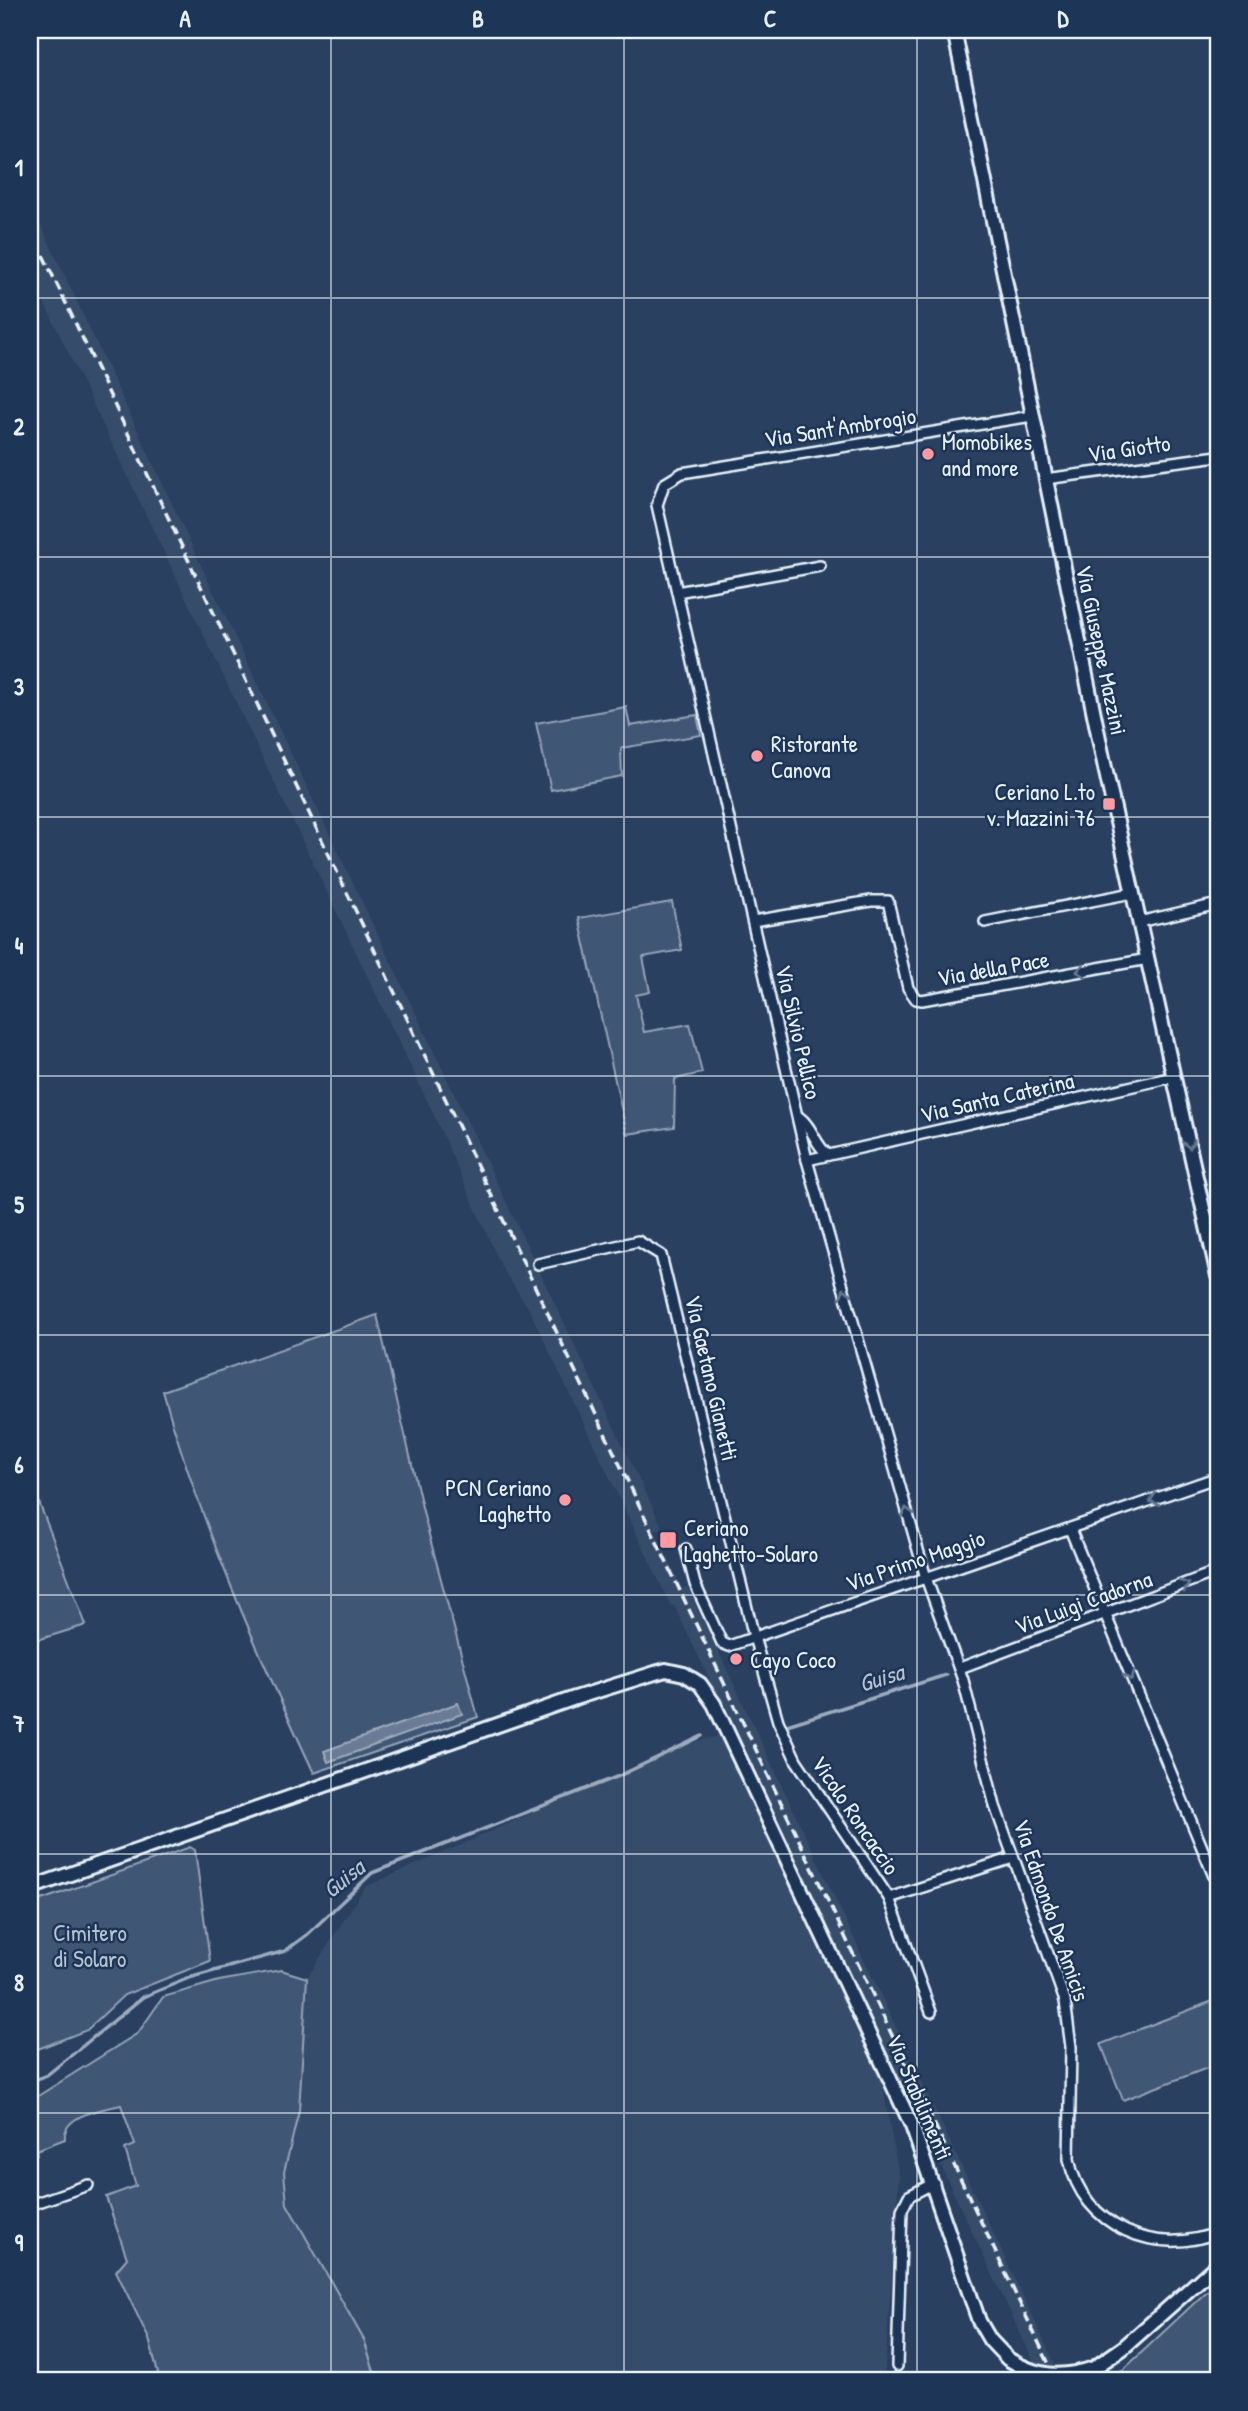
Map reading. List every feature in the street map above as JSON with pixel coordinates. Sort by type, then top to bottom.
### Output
[{"type":"street","name":"Via Giuseppe Mazzini","points":[[954,30],[1132,893],[1217,1269]]},
{"type":"street","name":"Via Sant'Ambrogio","points":[[660,490],[671,478],[692,470],[1032,416]]},
{"type":"street","name":"Via Giotto","points":[[1045,479],[1218,456]]},
{"type":"street","name":"Via Silvio Pellico","points":[[660,490],[657,505],[807,1160],[926,1578]]},
{"type":"street","points":[[677,592],[820,566]]},
{"type":"street","points":[[985,922],[1132,893]]},
{"type":"street","name":"Via della Pace","points":[[753,921],[888,901],[908,988],[916,999],[1148,959]]},
{"type":"street","points":[[1139,922],[1218,904]]},
{"type":"street","name":"Via Santa Caterina","points":[[807,1160],[1173,1077]]},
{"type":"street","points":[[799,1117],[806,1122],[815,1142],[828,1155]]},
{"type":"street","name":"Via Gaetano Gianetti","points":[[538,1264],[638,1241],[661,1255],[754,1637]]},
{"type":"street","name":"Via Primo Maggio","points":[[686,1549],[695,1584],[722,1643],[729,1646],[1218,1477]]},
{"type":"street","points":[[1070,1529],[1218,1886]]},
{"type":"street","name":"Via Luigi Cadorna","points":[[960,1668],[1105,1612],[1164,1593],[1218,1570]]},
{"type":"street","name":"Via Edmondo De Amicis","points":[[926,1578],[960,1668],[988,1779],[1069,2018],[1069,2159],[1079,2189],[1097,2210],[1117,2226],[1147,2241],[1185,2242],[1218,2232]]},
{"type":"street","name":"Vicolo Roncaccio","points":[[754,1637],[778,1721],[796,1760],[889,1898],[931,2012]]},
{"type":"street","name":"Via Stabilimenti","points":[[30,1888],[641,1677],[666,1671],[684,1674],[701,1684],[714,1704],[898,2093],[934,2183],[979,2321],[990,2340],[1008,2359],[1047,2376],[1069,2375],[1094,2368],[1124,2348],[1218,2264]]},
{"type":"street","points":[[889,1898],[1013,1857]]},
{"type":"street","points":[[897,2366],[902,2210],[909,2196],[934,2183]]},
{"type":"street","points":[[30,2205],[88,2185]]},
{"type":"shaded area","points":[[30,202],[214,593],[662,1527],[655,1531],[682,1588],[687,1587],[715,1644],[1063,2381],[1043,2381],[674,1605],[671,1606],[529,1309],[502,1268],[433,1113],[30,273]]},
{"type":"shaded area","points":[[458,1703],[462,1714],[328,1762],[324,1751]]},
{"type":"shaded area","points":[[723,1735],[881,2077],[899,2176],[884,2381],[377,2381],[364,2340],[287,2204],[284,2172],[299,2111],[307,1978],[365,1887],[691,1743]]},
{"type":"green space","points":[[626,707],[630,726],[697,715],[701,735],[621,748],[622,776],[551,790],[536,723]]},
{"type":"green space","points":[[672,902],[682,950],[643,957],[650,992],[636,995],[644,1032],[690,1024],[702,1073],[675,1079],[674,1127],[627,1134],[579,918]]},
{"type":"green space","points":[[377,1315],[425,1520],[478,1717],[314,1773],[271,1680],[212,1537],[163,1391]]},
{"type":"green space","points":[[30,1479],[86,1625],[34,1641],[30,1628]]},
{"type":"green space","name":"Cimitero di Solaro","points":[[190,1847],[195,1850],[210,1961],[124,1995],[87,2030],[30,2052],[30,1904]]},
{"type":"green space","points":[[281,1970],[307,1978],[299,2111],[284,2172],[287,2204],[364,2340],[377,2381],[160,2381],[149,2339],[116,2271],[127,2258],[106,2197],[136,2186],[125,2149],[135,2145],[121,2105],[85,2114],[70,2124],[65,2139],[36,2150],[37,2154],[30,2157],[30,2101],[138,2033],[163,1997],[219,1981]]},
{"type":"green space","points":[[1218,1999],[1218,2064],[1123,2100],[1101,2044]]},
{"type":"green space","points":[[1218,2285],[1218,2381],[1095,2381],[1123,2370],[1205,2293]]},
{"type":"waterway","name":"Guisa","points":[[787,1725],[946,1675]]},
{"type":"waterway","name":"Guisa","points":[[30,2082],[47,2075],[143,1997],[189,1978],[285,1951],[308,1934],[372,1873],[619,1776],[702,1736]]},
{"type":"railway","points":[[30,228],[1057,2381]]},
{"type":"place","name":"Momobikes and more","points":[[928,454]]},
{"type":"place","name":"Ristorante Canova","points":[[757,756]]},
{"type":"place","name":"Ceriano L.to v. Mazzini 76","points":[[1109,804]]},
{"type":"place","name":"PCN Ceriano Laghetto","points":[[565,1500]]},
{"type":"place","name":"Ceriano Laghetto-Solaro","points":[[668,1540]]},
{"type":"place","name":"Cayo Coco","points":[[736,1659]]}]
